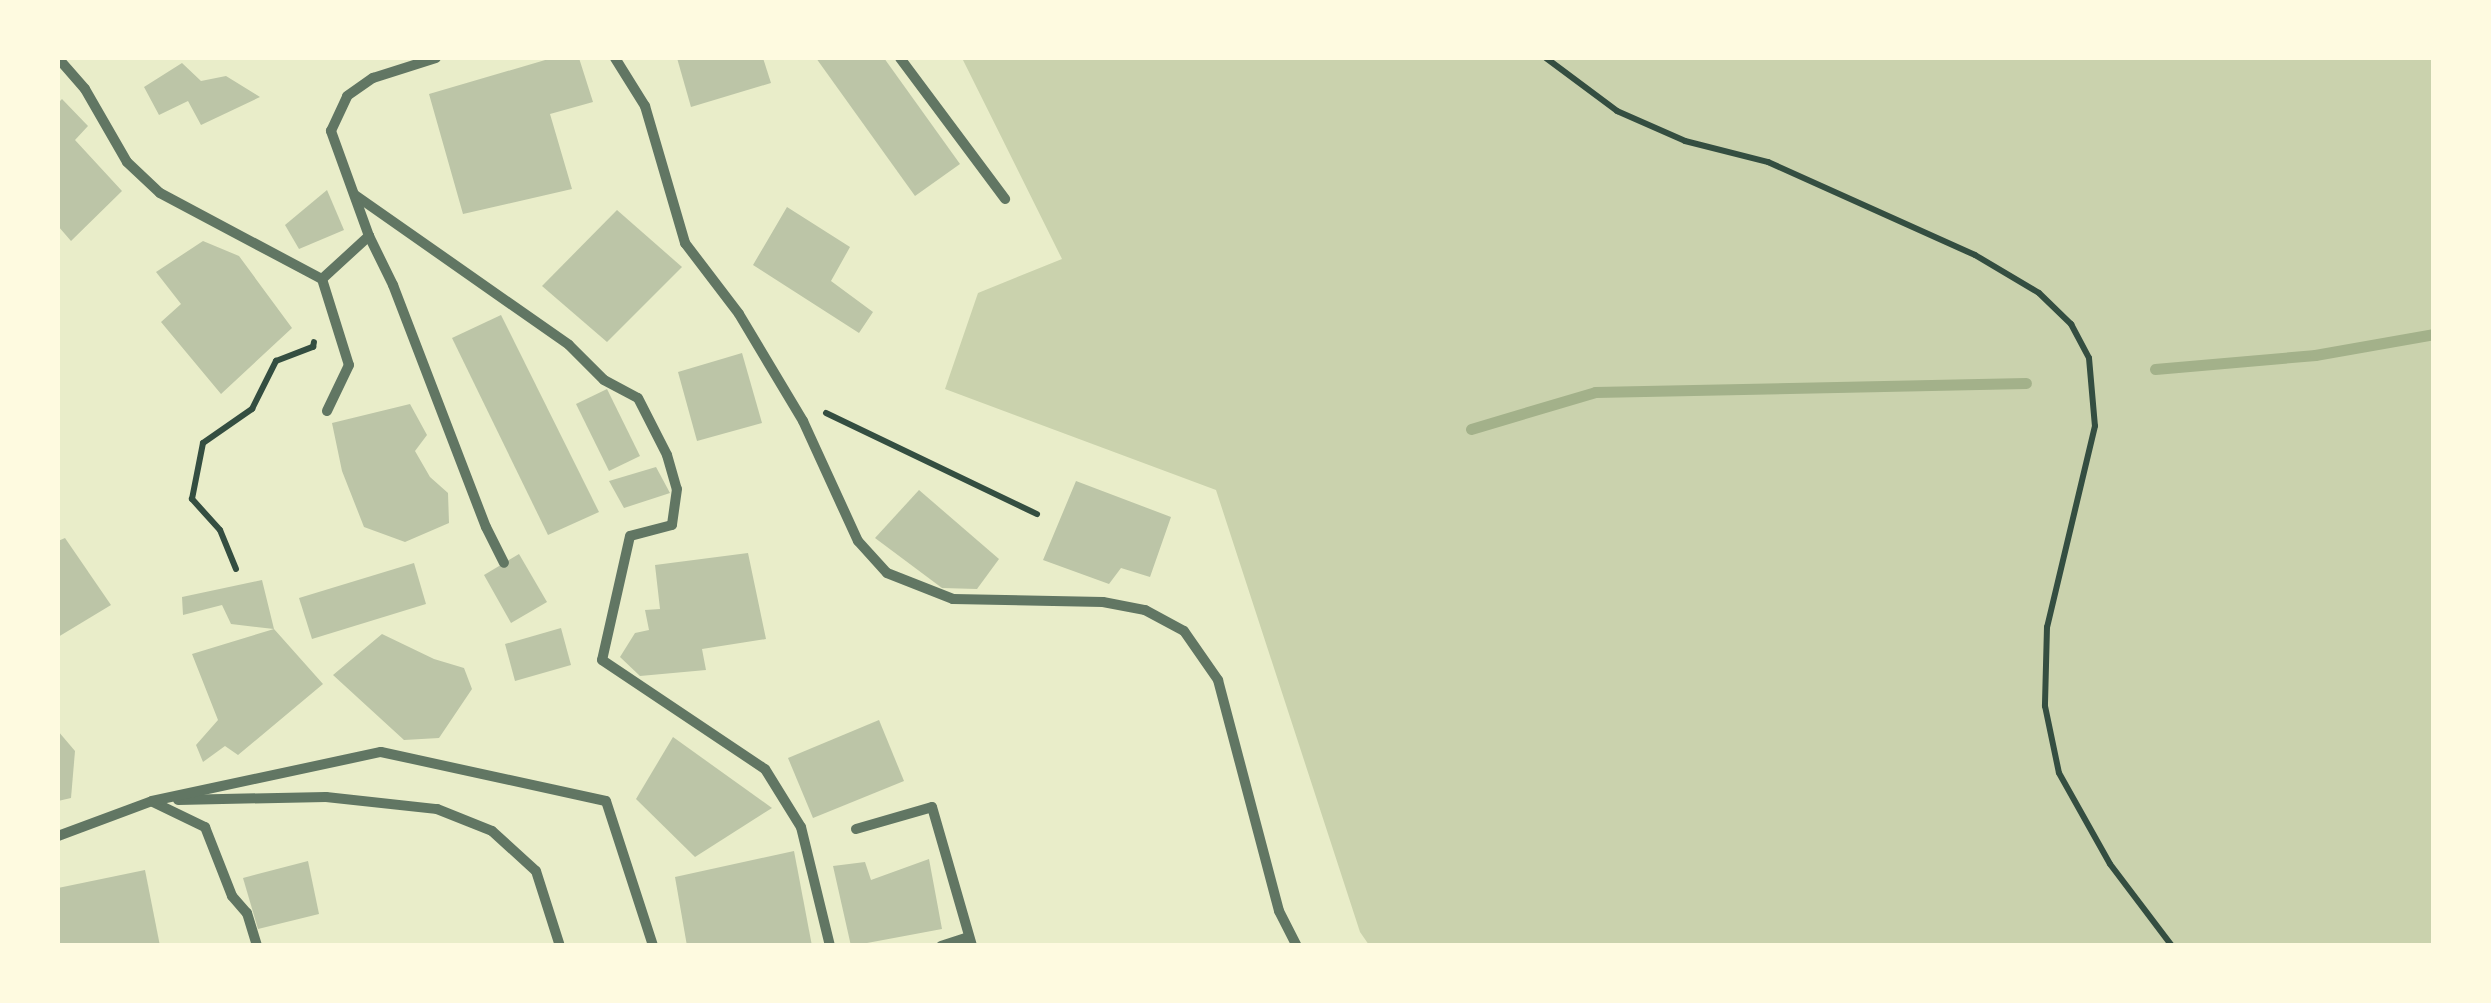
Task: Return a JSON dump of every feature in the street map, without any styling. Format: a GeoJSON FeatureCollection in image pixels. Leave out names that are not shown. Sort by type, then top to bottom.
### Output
{"type":"FeatureCollection","features":[{"type":"Feature","properties":{"kind":"street"},"geometry":{"type":"LineString","coordinates":[[58,58],[85,89],[127,162],[160,193],[322,278],[349,366],[327,412]]}},
{"type":"Feature","properties":{"kind":"street"},"geometry":{"type":"LineString","coordinates":[[436,58],[373,78],[346,96],[331,130],[368,236],[394,285],[486,527],[504,562]]}},
{"type":"Feature","properties":{"kind":"street"},"geometry":{"type":"LineString","coordinates":[[614,58],[644,106],[685,243],[739,314],[787,394],[858,540],[887,573],[952,599],[1103,602],[1145,610],[1184,631],[1218,680],[1280,912],[1296,946]]}},
{"type":"Feature","properties":{"kind":"street"},"geometry":{"type":"LineString","coordinates":[[900,58],[1005,199]]}},
{"type":"Feature","properties":{"kind":"street"},"geometry":{"type":"LineString","coordinates":[[355,196],[569,345],[604,380],[638,398],[667,455],[677,489],[675,507],[672,525],[630,536],[602,660],[765,769],[801,827],[830,946]]}},
{"type":"Feature","properties":{"kind":"street"},"geometry":{"type":"LineString","coordinates":[[322,278],[368,236]]}},
{"type":"Feature","properties":{"kind":"street"},"geometry":{"type":"LineString","coordinates":[[58,836],[152,801],[380,752],[606,801],[653,946]]}},
{"type":"Feature","properties":{"kind":"street"},"geometry":{"type":"LineString","coordinates":[[152,801],[326,796],[436,809],[492,831],[536,870],[560,946]]}},
{"type":"Feature","properties":{"kind":"street"},"geometry":{"type":"LineString","coordinates":[[152,801],[206,827],[232,896],[247,913],[257,946]]}},
{"type":"Feature","properties":{"kind":"street"},"geometry":{"type":"LineString","coordinates":[[856,829],[932,807],[970,941],[941,946]]}},
{"type":"Feature","properties":{"kind":"path"},"geometry":{"type":"LineString","coordinates":[[1546,58],[1617,111],[1685,141],[1768,162],[1976,256],[2039,293],[2071,324],[2089,358],[2095,426],[2046,627],[2045,706],[2059,773],[2110,864],[2172,946]]}},
{"type":"Feature","properties":{"kind":"path"},"geometry":{"type":"LineString","coordinates":[[236,569],[220,530],[192,499],[204,443],[252,409],[276,361],[314,347],[315,334]]}},
{"type":"Feature","properties":{"kind":"path"},"geometry":{"type":"LineString","coordinates":[[787,394],[1037,514]]}},
{"type":"Feature","properties":{"kind":"green space"},"geometry":{"type":"Polygon","coordinates":[[[962,58],[2433,58],[2433,945],[1369,945],[1360,932],[1216,490],[945,389],[978,293],[1062,259],[962,58]]]}},
{"type":"Feature","properties":{"kind":"building"},"geometry":{"type":"Polygon","coordinates":[[[552,58],[579,58],[593,102],[550,114],[572,189],[463,214],[429,94],[552,58]]]}},
{"type":"Feature","properties":{"kind":"building"},"geometry":{"type":"Polygon","coordinates":[[[677,58],[763,58],[771,83],[691,107],[677,58]]]}},
{"type":"Feature","properties":{"kind":"building"},"geometry":{"type":"Polygon","coordinates":[[[816,58],[884,58],[960,164],[915,196],[816,58]]]}},
{"type":"Feature","properties":{"kind":"building"},"geometry":{"type":"Polygon","coordinates":[[[182,63],[201,81],[226,76],[260,97],[201,125],[188,101],[159,115],[144,87],[182,63]]]}},
{"type":"Feature","properties":{"kind":"building"},"geometry":{"type":"Polygon","coordinates":[[[62,99],[88,126],[75,140],[122,191],[71,241],[58,226],[58,103],[62,99]]]}},
{"type":"Feature","properties":{"kind":"building"},"geometry":{"type":"Polygon","coordinates":[[[327,190],[344,230],[299,249],[285,225],[327,190]]]}},
{"type":"Feature","properties":{"kind":"building"},"geometry":{"type":"Polygon","coordinates":[[[787,207],[850,247],[831,281],[873,312],[859,333],[753,265],[787,207]]]}},
{"type":"Feature","properties":{"kind":"building"},"geometry":{"type":"Polygon","coordinates":[[[617,210],[682,267],[607,342],[542,286],[617,210]]]}},
{"type":"Feature","properties":{"kind":"building"},"geometry":{"type":"Polygon","coordinates":[[[203,241],[239,256],[292,328],[221,394],[161,322],[181,304],[156,272],[203,241]]]}},
{"type":"Feature","properties":{"kind":"building"},"geometry":{"type":"Polygon","coordinates":[[[501,315],[599,512],[548,535],[452,338],[501,315]]]}},
{"type":"Feature","properties":{"kind":"building"},"geometry":{"type":"Polygon","coordinates":[[[742,353],[762,423],[697,441],[678,372],[742,353]]]}},
{"type":"Feature","properties":{"kind":"building"},"geometry":{"type":"Polygon","coordinates":[[[607,389],[640,456],[609,471],[576,404],[607,389]]]}},
{"type":"Feature","properties":{"kind":"building"},"geometry":{"type":"Polygon","coordinates":[[[410,404],[427,435],[415,451],[430,477],[448,493],[449,523],[405,542],[364,527],[342,471],[332,423],[410,404]]]}},
{"type":"Feature","properties":{"kind":"building"},"geometry":{"type":"Polygon","coordinates":[[[656,467],[670,493],[624,508],[609,481],[656,467]]]}},
{"type":"Feature","properties":{"kind":"building"},"geometry":{"type":"Polygon","coordinates":[[[1076,481],[1171,517],[1150,577],[1121,568],[1109,584],[1043,560],[1076,481]]]}},
{"type":"Feature","properties":{"kind":"building"},"geometry":{"type":"Polygon","coordinates":[[[919,490],[999,559],[977,589],[942,588],[875,538],[919,490]]]}},
{"type":"Feature","properties":{"kind":"building"},"geometry":{"type":"Polygon","coordinates":[[[65,538],[111,605],[58,637],[58,541],[65,538]]]}},
{"type":"Feature","properties":{"kind":"building"},"geometry":{"type":"Polygon","coordinates":[[[748,553],[766,639],[702,649],[706,670],[640,676],[620,657],[635,633],[649,630],[645,610],[660,609],[655,565],[748,553]]]}},
{"type":"Feature","properties":{"kind":"building"},"geometry":{"type":"Polygon","coordinates":[[[519,554],[547,602],[511,623],[484,575],[519,554]]]}},
{"type":"Feature","properties":{"kind":"building"},"geometry":{"type":"Polygon","coordinates":[[[414,563],[426,604],[312,639],[299,598],[414,563]]]}},
{"type":"Feature","properties":{"kind":"building"},"geometry":{"type":"Polygon","coordinates":[[[262,580],[274,629],[231,624],[222,605],[183,615],[182,597],[262,580]]]}},
{"type":"Feature","properties":{"kind":"building"},"geometry":{"type":"Polygon","coordinates":[[[561,628],[571,665],[515,681],[505,644],[561,628]]]}},
{"type":"Feature","properties":{"kind":"building"},"geometry":{"type":"Polygon","coordinates":[[[274,629],[323,684],[238,755],[225,746],[203,762],[196,745],[218,720],[192,654],[274,629]]]}},
{"type":"Feature","properties":{"kind":"building"},"geometry":{"type":"Polygon","coordinates":[[[382,634],[434,659],[464,668],[472,689],[439,738],[404,740],[333,675],[382,634]]]}},
{"type":"Feature","properties":{"kind":"building"},"geometry":{"type":"Polygon","coordinates":[[[879,720],[904,781],[813,818],[788,758],[879,720]]]}},
{"type":"Feature","properties":{"kind":"building"},"geometry":{"type":"Polygon","coordinates":[[[58,731],[75,751],[71,798],[58,801],[58,731]]]}},
{"type":"Feature","properties":{"kind":"building"},"geometry":{"type":"Polygon","coordinates":[[[673,737],[772,808],[695,857],[636,799],[673,737]]]}},
{"type":"Feature","properties":{"kind":"building"},"geometry":{"type":"Polygon","coordinates":[[[794,851],[812,946],[687,946],[675,877],[794,851]]]}},
{"type":"Feature","properties":{"kind":"building"},"geometry":{"type":"Polygon","coordinates":[[[929,859],[942,929],[851,946],[833,866],[865,862],[871,880],[929,859]]]}},
{"type":"Feature","properties":{"kind":"building"},"geometry":{"type":"Polygon","coordinates":[[[308,861],[319,914],[258,929],[243,878],[308,861]]]}},
{"type":"Feature","properties":{"kind":"building"},"geometry":{"type":"Polygon","coordinates":[[[145,870],[160,946],[58,946],[58,888],[145,870]]]}},
{"type":"Feature","properties":{"kind":"waterway"},"geometry":{"type":"LineString","coordinates":[[2155,369],[2315,355],[2434,334]]}},
{"type":"Feature","properties":{"kind":"waterway"},"geometry":{"type":"LineString","coordinates":[[1471,429],[1595,392],[2026,383]]}}]}
